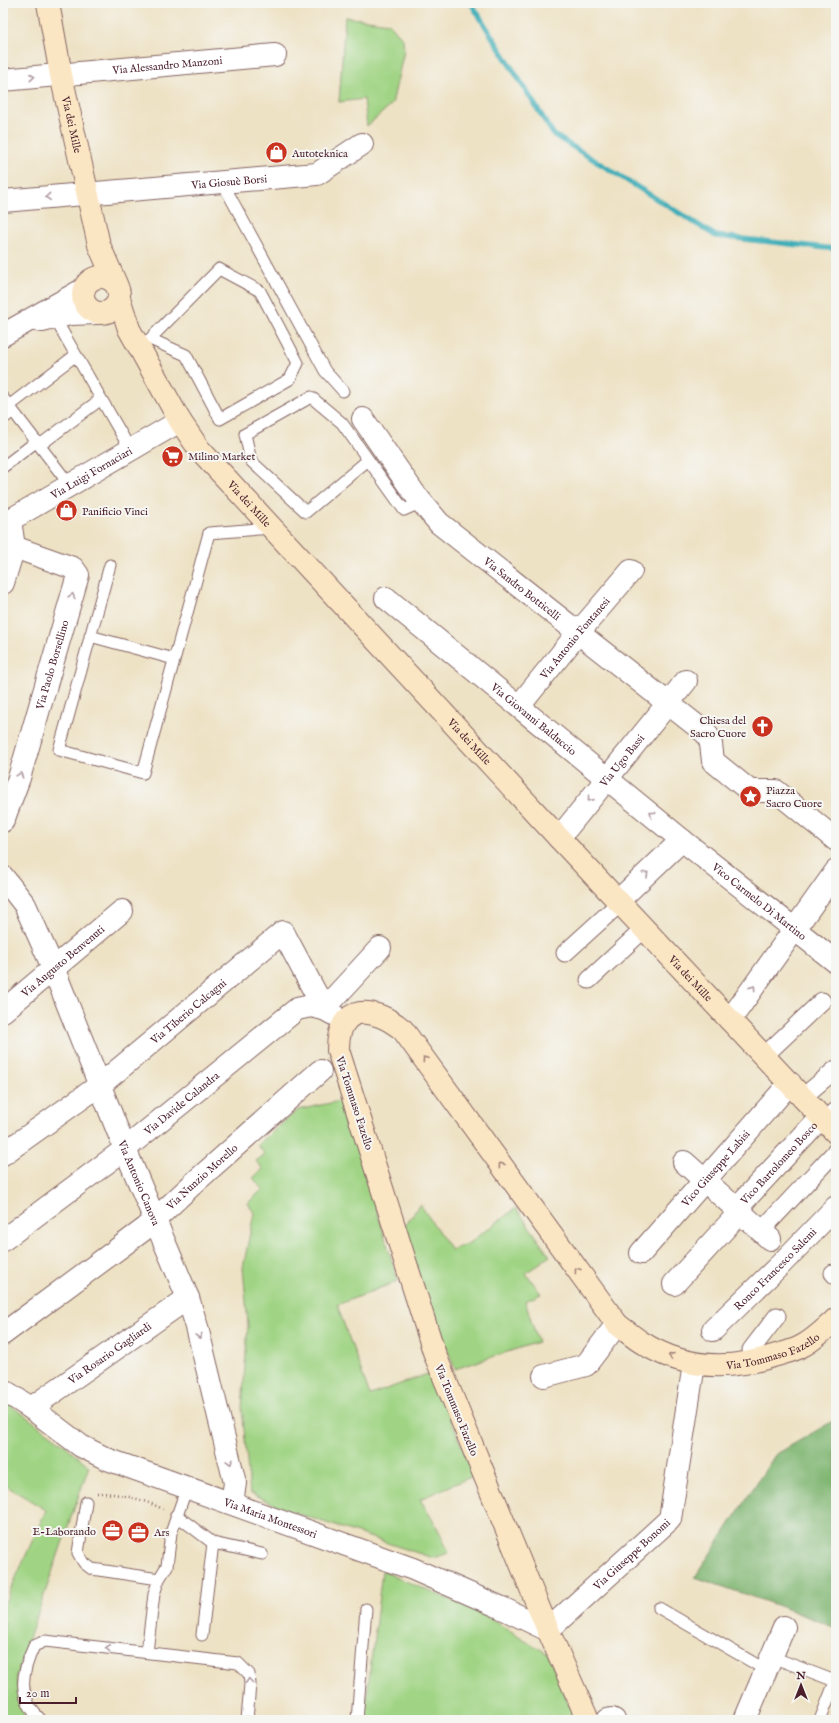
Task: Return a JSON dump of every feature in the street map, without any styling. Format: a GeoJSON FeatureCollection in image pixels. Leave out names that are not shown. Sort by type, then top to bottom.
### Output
{"type":"FeatureCollection","features":[{"type":"Feature","properties":{"kind":"main road","name":"Via dei Mille"},"geometry":{"type":"LineString","coordinates":[[48,3],[61,75],[99,245],[103,296]]}},
{"type":"Feature","properties":{"kind":"main road"},"geometry":{"type":"LineString","coordinates":[[103,296],[115,317],[139,338]]}},
{"type":"Feature","properties":{"kind":"main road","name":"Via dei Mille"},"geometry":{"type":"LineString","coordinates":[[139,338],[180,421],[199,449],[618,902],[796,1090],[829,1120]]}},
{"type":"Feature","properties":{"kind":"main road","name":"Via Tommaso Fazello"},"geometry":{"type":"LineString","coordinates":[[588,1720],[548,1630],[435,1355],[338,1050],[338,1036],[344,1022],[352,1015],[362,1013],[376,1014],[390,1019],[403,1030],[616,1324],[642,1342],[668,1355],[694,1364],[718,1366],[753,1362],[803,1346],[836,1319]]}},
{"type":"Feature","properties":{"kind":"street","name":"Via Alessandro Manzoni"},"geometry":{"type":"LineString","coordinates":[[3,80],[274,55]]}},
{"type":"Feature","properties":{"kind":"street","name":"Via Giosuè Borsi"},"geometry":{"type":"LineString","coordinates":[[3,201],[317,174],[362,144]]}},
{"type":"Feature","properties":{"kind":"street"},"geometry":{"type":"LineString","coordinates":[[10,332],[54,317],[70,314],[103,296]]}},
{"type":"Feature","properties":{"kind":"street"},"geometry":{"type":"LineString","coordinates":[[10,332],[103,296]]}},
{"type":"Feature","properties":{"kind":"street","name":"Via Sandro Botticelli"},"geometry":{"type":"LineString","coordinates":[[363,419],[422,502],[439,523],[706,734],[712,744],[713,761],[750,791],[776,791],[836,840]]}},
{"type":"Feature","properties":{"kind":"street","name":"Via Luigi Fornaciari"},"geometry":{"type":"LineString","coordinates":[[6,522],[180,421]]}},
{"type":"Feature","properties":{"kind":"street"},"geometry":{"type":"LineString","coordinates":[[3,583],[8,548],[6,522]]}},
{"type":"Feature","properties":{"kind":"street","name":"Via Paolo Borsellino"},"geometry":{"type":"LineString","coordinates":[[4,814],[19,778],[78,575],[74,568],[8,548]]}},
{"type":"Feature","properties":{"kind":"street","name":"Via Antonio Fontanesi"},"geometry":{"type":"LineString","coordinates":[[519,706],[578,632],[631,571]]}},
{"type":"Feature","properties":{"kind":"street","name":"Via Giovanni Balduccio"},"geometry":{"type":"LineString","coordinates":[[386,598],[607,777],[682,840]]}},
{"type":"Feature","properties":{"kind":"street","name":"Via Ugo Bassi"},"geometry":{"type":"LineString","coordinates":[[559,838],[686,681]]}},
{"type":"Feature","properties":{"kind":"street"},"geometry":{"type":"LineString","coordinates":[[565,953],[682,840]]}},
{"type":"Feature","properties":{"kind":"street","name":"Vico Carmelo Di Martino"},"geometry":{"type":"LineString","coordinates":[[682,840],[836,962]]}},
{"type":"Feature","properties":{"kind":"street"},"geometry":{"type":"LineString","coordinates":[[730,1020],[836,871]]}},
{"type":"Feature","properties":{"kind":"street","name":"Via Antonio Canova"},"geometry":{"type":"LineString","coordinates":[[3,877],[25,906],[54,970],[125,1149],[188,1298],[198,1327],[234,1483],[232,1503]]}},
{"type":"Feature","properties":{"kind":"street","name":"Via Augusto Benvenuti"},"geometry":{"type":"LineString","coordinates":[[3,1011],[54,970],[122,911]]}},
{"type":"Feature","properties":{"kind":"street"},"geometry":{"type":"LineString","coordinates":[[589,980],[644,929]]}},
{"type":"Feature","properties":{"kind":"street","name":"Via Tiberio Calcagni"},"geometry":{"type":"LineString","coordinates":[[3,1154],[100,1085],[284,932],[324,1009],[344,1022]]}},
{"type":"Feature","properties":{"kind":"street"},"geometry":{"type":"LineString","coordinates":[[324,1009],[380,948]]}},
{"type":"Feature","properties":{"kind":"street"},"geometry":{"type":"LineString","coordinates":[[764,1056],[822,1001]]}},
{"type":"Feature","properties":{"kind":"street","name":"Via Davide Calandra"},"geometry":{"type":"LineString","coordinates":[[3,1240],[125,1149],[297,1009],[311,1006],[324,1009]]}},
{"type":"Feature","properties":{"kind":"street"},"geometry":{"type":"LineString","coordinates":[[796,1090],[836,1069]]}},
{"type":"Feature","properties":{"kind":"street","name":"Via Nunzio Morello"},"geometry":{"type":"LineString","coordinates":[[3,1334],[155,1220],[195,1182],[320,1071]]}},
{"type":"Feature","properties":{"kind":"street","name":"Vico Giuseppe Labisi"},"geometry":{"type":"LineString","coordinates":[[641,1253],[705,1181],[796,1090]]}},
{"type":"Feature","properties":{"kind":"street","name":"Vico Bartolomeo Bosco"},"geometry":{"type":"LineString","coordinates":[[674,1284],[738,1211],[829,1120]]}},
{"type":"Feature","properties":{"kind":"street"},"geometry":{"type":"LineString","coordinates":[[684,1162],[765,1235],[836,1151]]}},
{"type":"Feature","properties":{"kind":"street","name":"Ronco Francesco Salemi"},"geometry":{"type":"LineString","coordinates":[[713,1330],[836,1207]]}},
{"type":"Feature","properties":{"kind":"street","name":"Via Rosario Gagliardi"},"geometry":{"type":"LineString","coordinates":[[31,1408],[188,1298]]}},
{"type":"Feature","properties":{"kind":"street"},"geometry":{"type":"LineString","coordinates":[[751,1350],[777,1316]]}},
{"type":"Feature","properties":{"kind":"street"},"geometry":{"type":"LineString","coordinates":[[544,1376],[586,1365],[616,1324]]}},
{"type":"Feature","properties":{"kind":"street","name":"Via Giuseppe Bonomi"},"geometry":{"type":"LineString","coordinates":[[548,1630],[670,1519],[694,1364]]}},
{"type":"Feature","properties":{"kind":"street","name":"Via Maria Montessori"},"geometry":{"type":"LineString","coordinates":[[3,1390],[31,1408],[81,1446],[107,1459],[413,1569],[548,1630]]}},
{"type":"Feature","properties":{"kind":"street"},"geometry":{"type":"LineString","coordinates":[[745,1720],[784,1627]]}},
{"type":"Feature","properties":{"kind":"street"},"geometry":{"type":"LineString","coordinates":[[608,1720],[614,1720]]}},
{"type":"Feature","properties":{"kind":"lane"},"geometry":{"type":"LineString","coordinates":[[222,182],[324,371],[343,392]]}},
{"type":"Feature","properties":{"kind":"lane"},"geometry":{"type":"LineString","coordinates":[[219,269],[260,291],[298,363],[290,379],[220,419],[186,355],[139,338],[219,269]]}},
{"type":"Feature","properties":{"kind":"lane"},"geometry":{"type":"LineString","coordinates":[[54,317],[130,449]]}},
{"type":"Feature","properties":{"kind":"lane"},"geometry":{"type":"LineString","coordinates":[[3,419],[9,405],[76,355]]}},
{"type":"Feature","properties":{"kind":"lane"},"geometry":{"type":"LineString","coordinates":[[368,460],[306,512],[251,461],[246,434],[311,397],[342,423],[404,510],[422,502]]}},
{"type":"Feature","properties":{"kind":"lane"},"geometry":{"type":"LineString","coordinates":[[3,467],[101,399]]}},
{"type":"Feature","properties":{"kind":"lane"},"geometry":{"type":"LineString","coordinates":[[9,405],[70,484]]}},
{"type":"Feature","properties":{"kind":"lane"},"geometry":{"type":"LineString","coordinates":[[110,565],[59,750],[143,773],[209,534],[272,528]]}},
{"type":"Feature","properties":{"kind":"lane"},"geometry":{"type":"LineString","coordinates":[[90,636],[174,658]]}},
{"type":"Feature","properties":{"kind":"lane"},"geometry":{"type":"LineString","coordinates":[[147,1652],[154,1594],[160,1578],[167,1566],[171,1533],[187,1487]]}},
{"type":"Feature","properties":{"kind":"lane"},"geometry":{"type":"LineString","coordinates":[[86,1502],[78,1553],[84,1563],[92,1569],[160,1578]]}},
{"type":"Feature","properties":{"kind":"lane"},"geometry":{"type":"LineString","coordinates":[[176,1515],[213,1543],[262,1554]]}},
{"type":"Feature","properties":{"kind":"lane"},"geometry":{"type":"LineString","coordinates":[[202,1635],[213,1543]]}},
{"type":"Feature","properties":{"kind":"lane"},"geometry":{"type":"LineString","coordinates":[[658,1608],[769,1664],[836,1680],[820,1720]]}},
{"type":"Feature","properties":{"kind":"lane"},"geometry":{"type":"LineString","coordinates":[[357,1720],[366,1609]]}},
{"type":"Feature","properties":{"kind":"lane"},"geometry":{"type":"LineString","coordinates":[[41,1720],[32,1711],[23,1686],[26,1663],[34,1646],[45,1641],[238,1663],[249,1674],[250,1679],[247,1720]]}},
{"type":"Feature","properties":{"kind":"path"},"geometry":{"type":"LineString","coordinates":[[86,1502],[96,1492],[114,1492],[152,1504],[176,1515]]}},
{"type":"Feature","properties":{"kind":"green space"},"geometry":{"type":"Polygon","coordinates":[[[345,17],[389,23],[403,39],[404,51],[392,104],[367,126],[364,99],[339,102],[345,17]]]}},
{"type":"Feature","properties":{"kind":"green space"},"geometry":{"type":"Polygon","coordinates":[[[344,1100],[398,1281],[337,1305],[370,1395],[433,1372],[473,1476],[420,1499],[438,1529],[449,1553],[433,1558],[287,1510],[250,1493],[242,1408],[248,1325],[243,1268],[254,1213],[248,1203],[263,1189],[253,1178],[263,1169],[256,1161],[265,1154],[257,1145],[298,1110],[344,1100]]]}},
{"type":"Feature","properties":{"kind":"green space"},"geometry":{"type":"Polygon","coordinates":[[[420,1204],[451,1250],[469,1243],[516,1208],[550,1256],[526,1273],[541,1294],[525,1301],[538,1342],[455,1369],[418,1277],[403,1229],[420,1204]]]}},
{"type":"Feature","properties":{"kind":"green space"},"geometry":{"type":"Polygon","coordinates":[[[3,1400],[60,1441],[89,1466],[16,1676],[25,1720],[3,1720],[3,1607],[46,1510],[3,1484],[3,1400]]]}},
{"type":"Feature","properties":{"kind":"green space"},"geometry":{"type":"Polygon","coordinates":[[[836,1419],[836,1628],[779,1606],[695,1577],[775,1455],[836,1419]]]}},
{"type":"Feature","properties":{"kind":"green space"},"geometry":{"type":"Polygon","coordinates":[[[382,1571],[481,1613],[548,1654],[575,1720],[364,1720],[382,1571]]]}},
{"type":"Feature","properties":{"kind":"waterway"},"geometry":{"type":"LineString","coordinates":[[471,3],[554,135],[716,236],[836,249]]}},
{"type":"Feature","properties":{"kind":"place","name":"Autoteknica"},"geometry":{"type":"Point","coordinates":[277,153]}},
{"type":"Feature","properties":{"kind":"place","name":"Milino Market"},"geometry":{"type":"Point","coordinates":[172,456]}},
{"type":"Feature","properties":{"kind":"place","name":"Panificio Vinci"},"geometry":{"type":"Point","coordinates":[66,511]}},
{"type":"Feature","properties":{"kind":"place","name":"Chiesa del Sacro Cuore"},"geometry":{"type":"Point","coordinates":[762,726]}},
{"type":"Feature","properties":{"kind":"place","name":"Piazza Sacro Cuore"},"geometry":{"type":"Point","coordinates":[750,796]}},
{"type":"Feature","properties":{"kind":"place","name":"E-Laborando"},"geometry":{"type":"Point","coordinates":[112,1531]}},
{"type":"Feature","properties":{"kind":"place","name":"Ars"},"geometry":{"type":"Point","coordinates":[139,1532]}}]}
